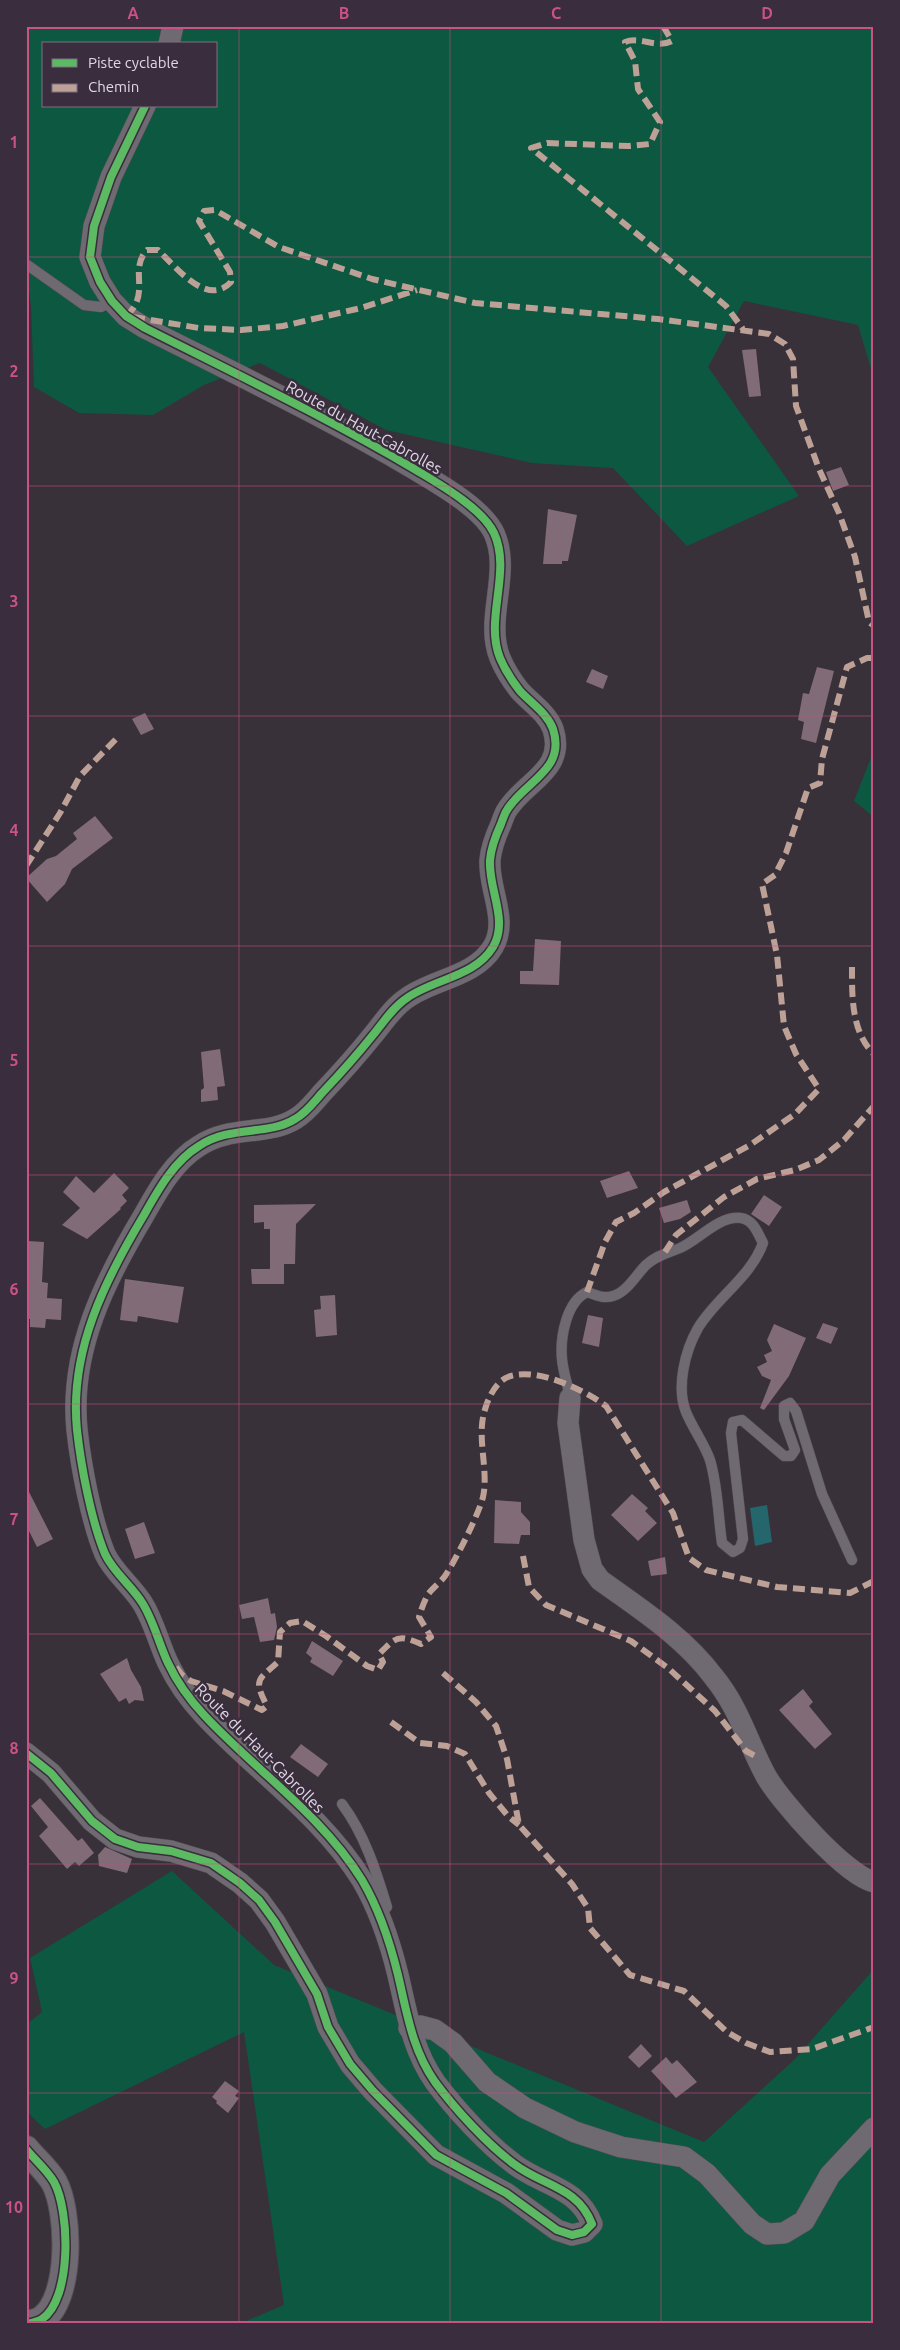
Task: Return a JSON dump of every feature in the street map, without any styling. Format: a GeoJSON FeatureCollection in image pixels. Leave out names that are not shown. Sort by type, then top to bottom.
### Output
{"type":"FeatureCollection","features":[{"type":"Feature","properties":{"kind":"street"},"geometry":{"type":"LineString","coordinates":[[169,42],[173,26]]}},
{"type":"Feature","properties":{"kind":"street","name":"Route du Haut-Cabrolles"},"geometry":{"type":"LineString","coordinates":[[26,1754],[51,1773],[92,1822],[116,1839],[138,1848],[171,1851],[210,1863],[240,1883],[259,1900],[275,1922],[316,1994],[328,2027],[350,2064],[373,2092],[436,2155],[506,2194],[557,2230],[572,2234],[584,2232],[592,2224],[590,2217],[582,2206],[568,2193],[514,2164],[488,2141],[435,2082],[416,2050],[409,2028],[397,1971],[371,1895],[348,1857],[203,1714],[186,1694],[166,1658],[142,1602],[106,1557],[82,1466],[76,1422],[79,1366],[102,1291],[156,1193],[186,1155],[206,1141],[237,1131],[274,1128],[292,1122],[308,1109],[358,1054],[396,1007],[410,995],[480,962],[492,949],[499,934],[498,912],[491,879],[490,859],[497,832],[508,806],[544,773],[554,755],[554,731],[545,715],[518,688],[505,670],[496,647],[495,623],[499,573],[498,542],[490,525],[436,483],[359,436],[145,328],[126,316],[112,301],[100,282],[90,257],[94,226],[111,177],[144,108]]}},
{"type":"Feature","properties":{"kind":"street"},"geometry":{"type":"LineString","coordinates":[[570,1398],[570,1432],[584,1540],[592,1569],[600,1580],[686,1644],[713,1675],[733,1703],[767,1778],[790,1808],[849,1869],[874,1882]]}},
{"type":"Feature","properties":{"kind":"street"},"geometry":{"type":"LineString","coordinates":[[409,2028],[420,2026],[435,2030],[453,2043],[487,2082],[524,2108],[575,2132],[621,2147],[684,2157],[707,2174],[752,2224],[767,2234],[784,2233],[804,2221],[830,2175],[874,2128]]}},
{"type":"Feature","properties":{"kind":"street"},"geometry":{"type":"LineString","coordinates":[[26,2150],[54,2182],[66,2221],[65,2266],[54,2304],[42,2320],[27,2324]]}},
{"type":"Feature","properties":{"kind":"lane"},"geometry":{"type":"LineString","coordinates":[[26,264],[84,305],[101,307],[112,301]]}},
{"type":"Feature","properties":{"kind":"lane"},"geometry":{"type":"LineString","coordinates":[[570,1398],[562,1359],[563,1337],[571,1306],[580,1295],[587,1292],[601,1298],[614,1296],[632,1282],[647,1264],[665,1252],[681,1248],[726,1220],[741,1218],[750,1221],[763,1244],[760,1252],[737,1282],[710,1309],[698,1329],[689,1347],[681,1385],[686,1411],[710,1461],[717,1496],[722,1543],[733,1552],[740,1548],[743,1539],[731,1433],[733,1422],[742,1420],[784,1456],[790,1456],[795,1450],[784,1419],[784,1406],[790,1403],[796,1411],[822,1494],[852,1560]]}},
{"type":"Feature","properties":{"kind":"lane"},"geometry":{"type":"LineString","coordinates":[[342,1804],[354,1819],[373,1863],[387,1908],[379,1916]]}},
{"type":"Feature","properties":{"kind":"green space"},"geometry":{"type":"Polygon","coordinates":[[[26,26],[874,26],[874,379],[858,325],[744,301],[708,367],[799,496],[687,546],[613,468],[532,463],[386,430],[260,363],[204,385],[153,415],[79,413],[34,387],[31,307],[26,266],[26,26]]]}},
{"type":"Feature","properties":{"kind":"green space"},"geometry":{"type":"Polygon","coordinates":[[[874,750],[874,817],[854,801],[874,750]]]}},
{"type":"Feature","properties":{"kind":"green space"},"geometry":{"type":"Polygon","coordinates":[[[172,1871],[274,1965],[704,2142],[794,2060],[874,1969],[874,2324],[239,2324],[284,2305],[244,2032],[45,2129],[26,2111],[26,2025],[42,2012],[30,1958],[172,1871]]]}},
{"type":"Feature","properties":{"kind":"water"},"geometry":{"type":"Polygon","coordinates":[[[767,1505],[772,1542],[755,1546],[750,1508],[767,1505]]]}},
{"type":"Feature","properties":{"kind":"building"},"geometry":{"type":"Polygon","coordinates":[[[756,349],[761,396],[749,397],[742,350],[756,349]]]}},
{"type":"Feature","properties":{"kind":"building"},"geometry":{"type":"Polygon","coordinates":[[[841,467],[849,485],[833,491],[826,472],[841,467]]]}},
{"type":"Feature","properties":{"kind":"building"},"geometry":{"type":"Polygon","coordinates":[[[548,509],[577,515],[568,561],[562,561],[562,564],[543,564],[548,509]]]}},
{"type":"Feature","properties":{"kind":"building"},"geometry":{"type":"Polygon","coordinates":[[[817,667],[834,671],[816,743],[801,739],[804,722],[798,720],[803,693],[809,694],[817,667]]]}},
{"type":"Feature","properties":{"kind":"building"},"geometry":{"type":"Polygon","coordinates":[[[592,669],[608,676],[603,689],[586,682],[592,669]]]}},
{"type":"Feature","properties":{"kind":"building"},"geometry":{"type":"Polygon","coordinates":[[[145,713],[154,729],[141,735],[132,719],[145,713]]]}},
{"type":"Feature","properties":{"kind":"building"},"geometry":{"type":"Polygon","coordinates":[[[95,816],[113,838],[72,869],[65,884],[47,902],[26,878],[47,859],[56,856],[77,839],[73,833],[95,816]]]}},
{"type":"Feature","properties":{"kind":"building"},"geometry":{"type":"Polygon","coordinates":[[[535,939],[561,941],[559,985],[520,984],[520,971],[533,971],[535,939]]]}},
{"type":"Feature","properties":{"kind":"building"},"geometry":{"type":"Polygon","coordinates":[[[220,1049],[225,1086],[217,1087],[218,1100],[201,1102],[201,1090],[204,1088],[201,1052],[220,1049]]]}},
{"type":"Feature","properties":{"kind":"building"},"geometry":{"type":"Polygon","coordinates":[[[629,1171],[638,1188],[607,1198],[600,1181],[629,1171]]]}},
{"type":"Feature","properties":{"kind":"building"},"geometry":{"type":"Polygon","coordinates":[[[114,1173],[129,1188],[122,1195],[127,1201],[121,1209],[87,1239],[62,1225],[80,1208],[63,1192],[76,1176],[94,1193],[114,1173]]]}},
{"type":"Feature","properties":{"kind":"building"},"geometry":{"type":"Polygon","coordinates":[[[764,1195],[782,1207],[769,1226],[751,1214],[764,1195]]]}},
{"type":"Feature","properties":{"kind":"building"},"geometry":{"type":"Polygon","coordinates":[[[687,1200],[691,1212],[680,1219],[664,1223],[659,1208],[687,1200]]]}},
{"type":"Feature","properties":{"kind":"building"},"geometry":{"type":"Polygon","coordinates":[[[316,1204],[296,1224],[295,1264],[284,1264],[284,1284],[252,1284],[251,1269],[270,1269],[270,1229],[264,1229],[264,1222],[254,1223],[254,1205],[316,1204]]]}},
{"type":"Feature","properties":{"kind":"building"},"geometry":{"type":"Polygon","coordinates":[[[28,1241],[44,1242],[42,1282],[48,1283],[47,1298],[62,1299],[61,1320],[46,1319],[45,1328],[30,1327],[30,1319],[26,1319],[26,1249],[28,1249],[28,1241]]]}},
{"type":"Feature","properties":{"kind":"building"},"geometry":{"type":"Polygon","coordinates":[[[125,1279],[184,1287],[178,1323],[138,1316],[137,1322],[120,1320],[125,1279]]]}},
{"type":"Feature","properties":{"kind":"building"},"geometry":{"type":"Polygon","coordinates":[[[335,1295],[337,1335],[316,1337],[314,1310],[321,1309],[320,1296],[335,1295]]]}},
{"type":"Feature","properties":{"kind":"building"},"geometry":{"type":"Polygon","coordinates":[[[588,1315],[603,1318],[599,1347],[582,1343],[588,1315]]]}},
{"type":"Feature","properties":{"kind":"building"},"geometry":{"type":"Polygon","coordinates":[[[823,1323],[838,1328],[831,1344],[816,1338],[823,1323]]]}},
{"type":"Feature","properties":{"kind":"building"},"geometry":{"type":"Polygon","coordinates":[[[774,1324],[806,1338],[789,1376],[764,1410],[760,1408],[771,1380],[762,1376],[757,1367],[767,1362],[764,1355],[772,1351],[767,1340],[774,1324]]]}},
{"type":"Feature","properties":{"kind":"building"},"geometry":{"type":"Polygon","coordinates":[[[26,1486],[53,1539],[37,1547],[26,1525],[26,1486]]]}},
{"type":"Feature","properties":{"kind":"building"},"geometry":{"type":"Polygon","coordinates":[[[632,1494],[648,1508],[645,1511],[657,1523],[638,1541],[611,1515],[632,1494]]]}},
{"type":"Feature","properties":{"kind":"building"},"geometry":{"type":"Polygon","coordinates":[[[495,1500],[521,1502],[521,1512],[530,1522],[530,1535],[521,1535],[519,1544],[494,1543],[495,1500]]]}},
{"type":"Feature","properties":{"kind":"building"},"geometry":{"type":"Polygon","coordinates":[[[144,1522],[155,1553],[135,1559],[125,1529],[144,1522]]]}},
{"type":"Feature","properties":{"kind":"building"},"geometry":{"type":"Polygon","coordinates":[[[665,1557],[667,1574],[651,1576],[648,1561],[665,1557]]]}},
{"type":"Feature","properties":{"kind":"building"},"geometry":{"type":"Polygon","coordinates":[[[268,1598],[271,1614],[275,1613],[277,1627],[274,1640],[260,1642],[254,1617],[242,1619],[239,1605],[268,1598]]]}},
{"type":"Feature","properties":{"kind":"building"},"geometry":{"type":"Polygon","coordinates":[[[312,1641],[343,1661],[333,1676],[310,1662],[312,1658],[306,1653],[312,1641]]]}},
{"type":"Feature","properties":{"kind":"building"},"geometry":{"type":"Polygon","coordinates":[[[127,1658],[131,1670],[141,1687],[144,1701],[135,1700],[129,1704],[126,1698],[119,1702],[100,1674],[127,1658]]]}},
{"type":"Feature","properties":{"kind":"building"},"geometry":{"type":"Polygon","coordinates":[[[803,1689],[813,1702],[809,1706],[832,1734],[815,1749],[779,1710],[803,1689]]]}},
{"type":"Feature","properties":{"kind":"building"},"geometry":{"type":"Polygon","coordinates":[[[301,1744],[328,1764],[318,1777],[290,1757],[301,1744]]]}},
{"type":"Feature","properties":{"kind":"building"},"geometry":{"type":"Polygon","coordinates":[[[40,1798],[78,1841],[82,1838],[94,1853],[79,1866],[75,1862],[67,1869],[39,1836],[48,1827],[31,1806],[40,1798]]]}},
{"type":"Feature","properties":{"kind":"building"},"geometry":{"type":"Polygon","coordinates":[[[105,1847],[132,1859],[127,1873],[99,1866],[98,1855],[105,1847]]]}},
{"type":"Feature","properties":{"kind":"building"},"geometry":{"type":"Polygon","coordinates":[[[641,2044],[652,2056],[639,2068],[628,2057],[641,2044]]]}},
{"type":"Feature","properties":{"kind":"building"},"geometry":{"type":"Polygon","coordinates":[[[666,2057],[672,2064],[677,2060],[697,2082],[676,2098],[651,2071],[666,2057]]]}},
{"type":"Feature","properties":{"kind":"building"},"geometry":{"type":"Polygon","coordinates":[[[225,2081],[239,2091],[235,2096],[239,2098],[228,2113],[212,2097],[225,2081]]]}},
{"type":"Feature","properties":{"kind":"marked path"},"geometry":{"type":"LineString","coordinates":[[663,26],[672,41],[660,44],[637,40],[625,42],[635,61],[638,89],[660,122],[650,144],[629,146],[547,143],[531,148],[726,306],[743,329]]}},
{"type":"Feature","properties":{"kind":"marked path"},"geometry":{"type":"LineString","coordinates":[[126,316],[134,308],[138,299],[139,266],[147,250],[158,250],[182,274],[202,288],[222,289],[231,282],[230,272],[199,221],[204,211],[215,210],[279,247],[372,279],[475,303],[658,319],[769,334],[785,344],[793,359],[796,406],[819,469],[839,513],[855,557],[869,622],[874,626]]}},
{"type":"Feature","properties":{"kind":"marked path"},"geometry":{"type":"LineString","coordinates":[[133,317],[199,328],[241,330],[283,326],[361,308],[417,290]]}},
{"type":"Feature","properties":{"kind":"marked path"},"geometry":{"type":"LineString","coordinates":[[587,1292],[605,1242],[616,1222],[634,1213],[664,1192],[750,1145],[795,1114],[819,1089],[796,1054],[784,1026],[777,955],[762,884],[775,875],[786,853],[808,788],[820,783],[822,759],[847,667],[867,658],[874,658]]}},
{"type":"Feature","properties":{"kind":"marked path"},"geometry":{"type":"LineString","coordinates":[[26,866],[60,813],[80,776],[118,737]]}},
{"type":"Feature","properties":{"kind":"marked path"},"geometry":{"type":"LineString","coordinates":[[852,967],[854,1013],[861,1035],[866,1045],[874,1054]]}},
{"type":"Feature","properties":{"kind":"marked path"},"geometry":{"type":"LineString","coordinates":[[665,1252],[676,1235],[724,1197],[757,1179],[795,1170],[819,1160],[844,1140],[874,1106]]}},
{"type":"Feature","properties":{"kind":"marked path"},"geometry":{"type":"LineString","coordinates":[[176,1667],[182,1675],[191,1681],[223,1691],[262,1710],[267,1706],[260,1690],[260,1681],[278,1662],[280,1632],[290,1623],[302,1621],[367,1666],[378,1670],[383,1662],[379,1654],[389,1644],[402,1638],[421,1644],[431,1637],[419,1617],[423,1606],[431,1590],[445,1576],[455,1560],[472,1526],[483,1497],[485,1480],[482,1425],[486,1405],[493,1391],[502,1380],[519,1374],[545,1377],[559,1381],[586,1393],[606,1406],[673,1513],[689,1558],[706,1570],[777,1587],[850,1593],[874,1581]]}},
{"type":"Feature","properties":{"kind":"marked path"},"geometry":{"type":"LineString","coordinates":[[523,1556],[529,1587],[546,1605],[631,1641],[668,1668],[715,1711],[746,1751],[757,1757]]}},
{"type":"Feature","properties":{"kind":"marked path"},"geometry":{"type":"LineString","coordinates":[[443,1673],[476,1702],[496,1726],[507,1759],[519,1825],[572,1884],[588,1908],[590,1928],[630,1975],[684,1991],[727,2032],[746,2043],[770,2052],[812,2049],[874,2027]]}},
{"type":"Feature","properties":{"kind":"marked path"},"geometry":{"type":"LineString","coordinates":[[391,1722],[420,1743],[447,1746],[465,1754],[489,1793],[508,1816],[519,1825]]}},
{"type":"Feature","properties":{"kind":"cycle path"},"geometry":{"type":"LineString","coordinates":[[26,1753],[51,1773],[92,1821],[115,1839],[138,1847],[171,1851],[211,1863],[240,1883],[259,1900],[275,1922],[317,1994],[328,2027],[350,2064],[373,2091],[436,2155],[506,2193],[557,2230],[572,2235],[584,2232],[592,2224],[578,2202],[559,2188],[514,2164],[493,2147],[462,2115],[435,2082],[416,2044],[388,1938],[374,1902],[362,1880],[328,1835],[224,1735],[184,1690],[168,1663],[143,1604],[105,1554],[87,1493],[77,1430],[76,1401],[84,1344],[93,1317],[116,1265],[161,1186],[174,1168],[199,1146],[223,1135],[273,1127],[299,1117],[342,1072],[397,1006],[417,992],[476,965],[485,957],[493,947],[499,926],[499,915],[490,871],[490,860],[494,842],[509,807],[551,762],[555,753],[556,742],[553,729],[547,718],[520,691],[500,658],[495,628],[500,579],[499,548],[494,533],[480,515],[448,489],[349,432],[145,328],[126,316],[112,301],[100,282],[90,257],[94,226],[111,177],[144,108]]}},
{"type":"Feature","properties":{"kind":"cycle path"},"geometry":{"type":"LineString","coordinates":[[26,2149],[54,2182],[63,2213],[65,2233],[63,2275],[59,2293],[52,2309],[42,2319],[27,2324]]}}]}
